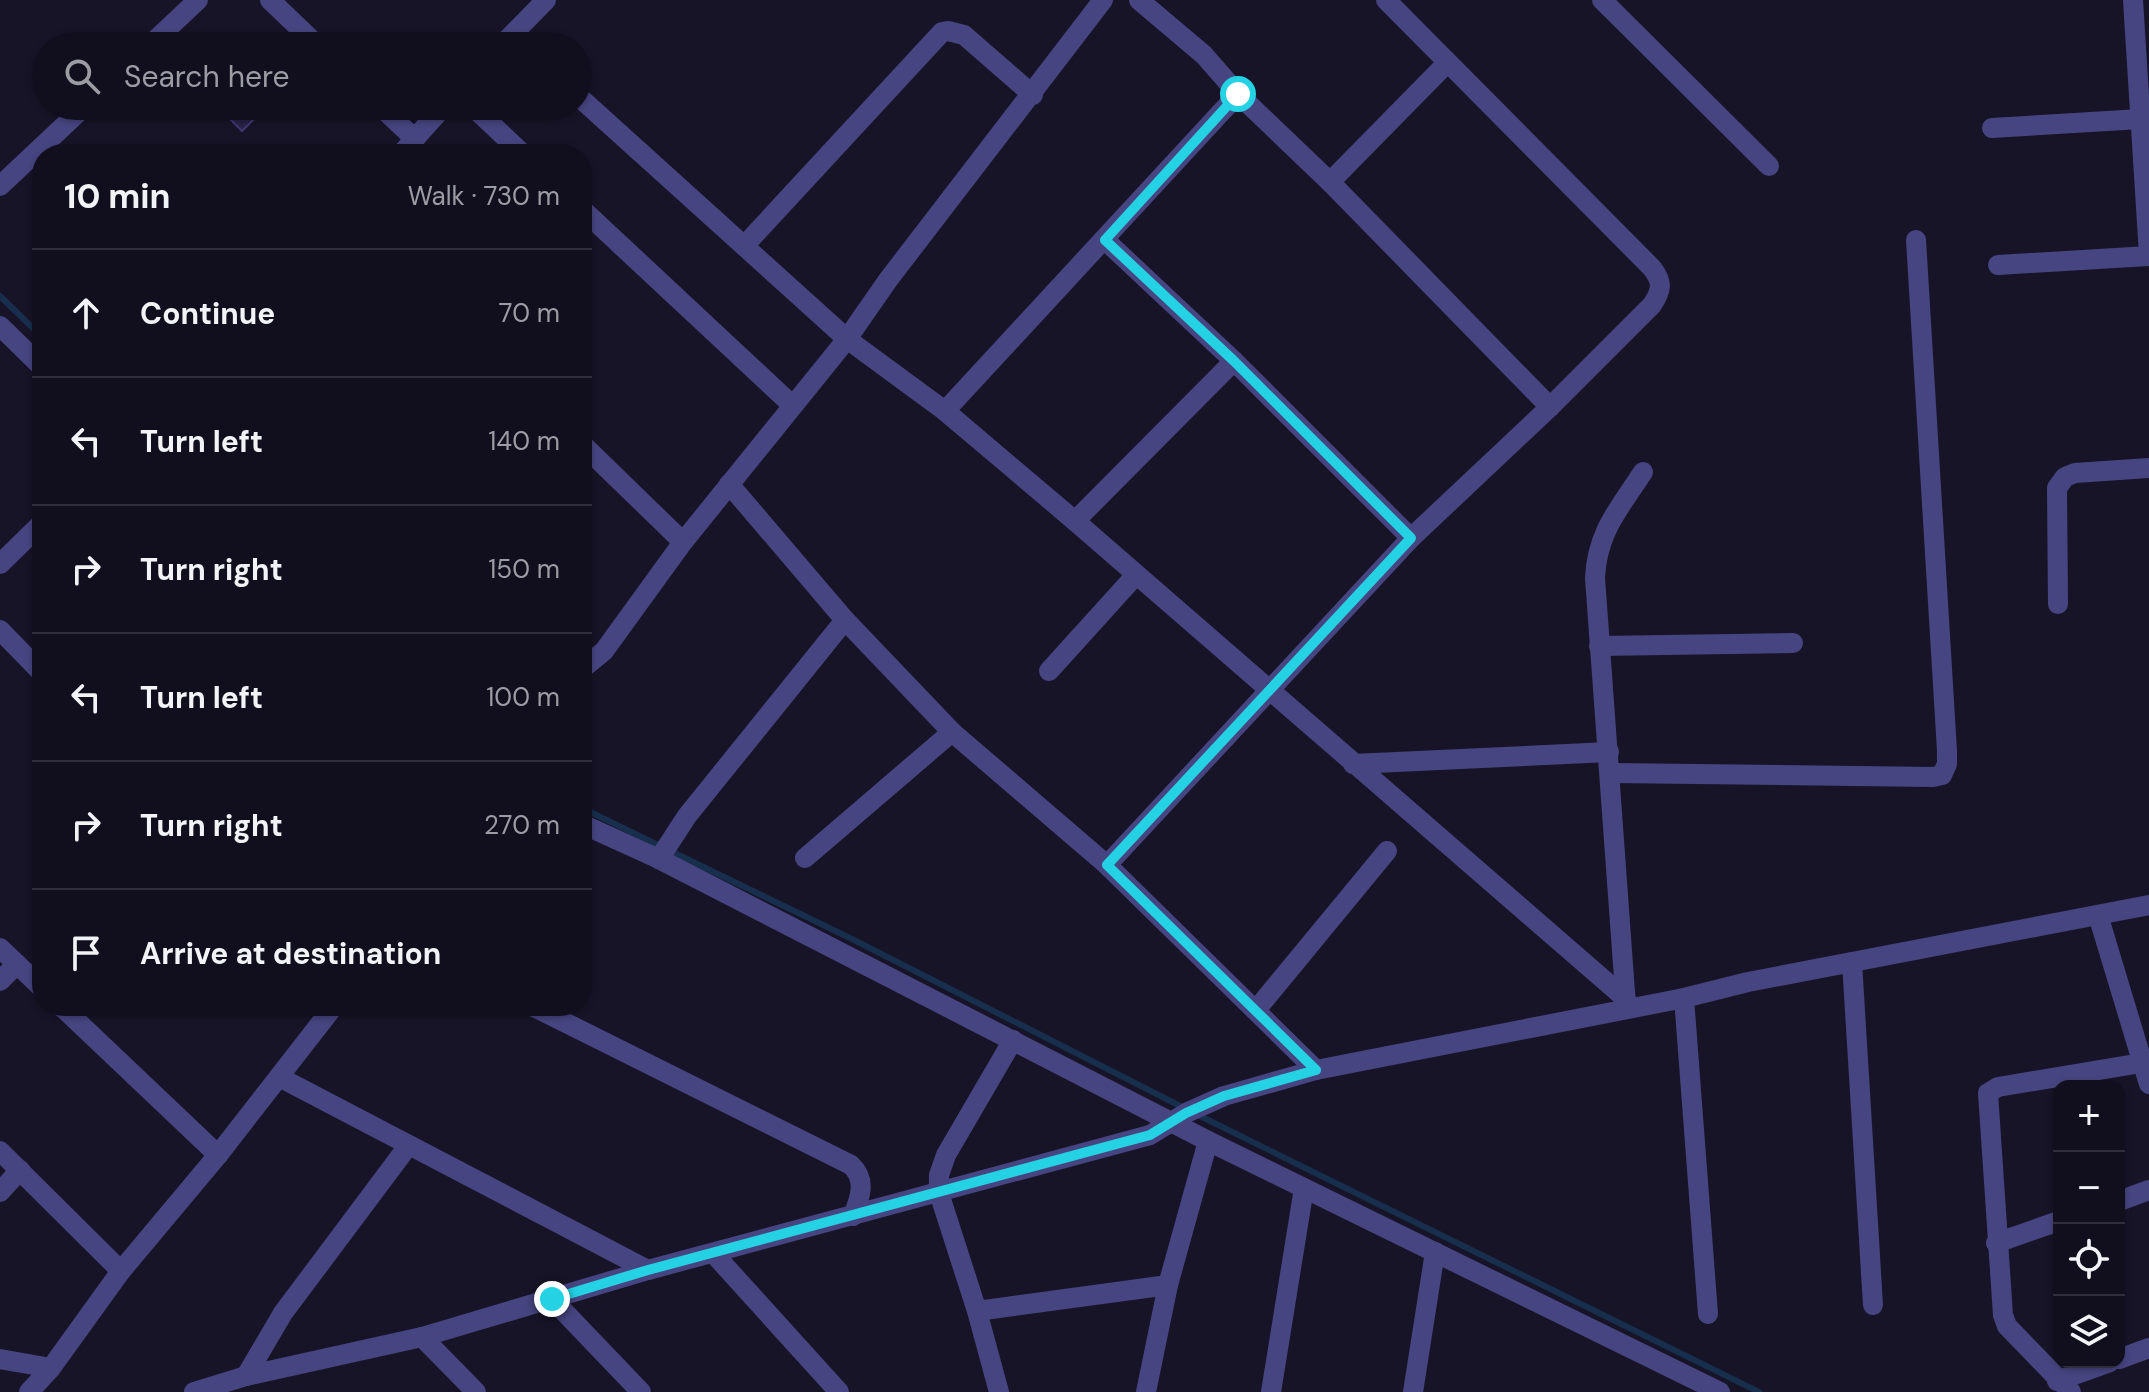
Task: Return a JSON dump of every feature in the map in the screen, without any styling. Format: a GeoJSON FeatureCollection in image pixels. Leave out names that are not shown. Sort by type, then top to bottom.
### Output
{"type":"FeatureCollection","features":[{"type":"Feature","properties":{"kind":"street"},"geometry":{"type":"LineString","coordinates":[[164,32],[198,0]]}},
{"type":"Feature","properties":{"kind":"street"},"geometry":{"type":"LineString","coordinates":[[270,0],[303,32]]}},
{"type":"Feature","properties":{"kind":"street"},"geometry":{"type":"LineString","coordinates":[[515,32],[546,0]]}},
{"type":"Feature","properties":{"kind":"street"},"geometry":{"type":"LineString","coordinates":[[592,661],[604,651],[683,542],[847,339],[888,280],[1103,0]]}},
{"type":"Feature","properties":{"kind":"street"},"geometry":{"type":"LineString","coordinates":[[1139,0],[1204,55],[1238,94],[1330,182],[1550,407]]}},
{"type":"Feature","properties":{"kind":"street"},"geometry":{"type":"LineString","coordinates":[[1107,865],[1411,538],[1550,407],[1652,305],[1661,290],[1659,277],[1386,0]]}},
{"type":"Feature","properties":{"kind":"street"},"geometry":{"type":"LineString","coordinates":[[1602,0],[1769,166]]}},
{"type":"Feature","properties":{"kind":"street"},"geometry":{"type":"LineString","coordinates":[[1998,265],[2149,256],[2133,0]]}},
{"type":"Feature","properties":{"kind":"street"},"geometry":{"type":"LineString","coordinates":[[744,246],[942,32],[964,35],[1033,95]]}},
{"type":"Feature","properties":{"kind":"street"},"geometry":{"type":"LineString","coordinates":[[1330,182],[1447,63]]}},
{"type":"Feature","properties":{"kind":"street"},"geometry":{"type":"LineString","coordinates":[[945,411],[1238,94]]}},
{"type":"Feature","properties":{"kind":"street"},"geometry":{"type":"LineString","coordinates":[[592,109],[847,339],[945,411],[1075,521],[1626,1004]]}},
{"type":"Feature","properties":{"kind":"street"},"geometry":{"type":"LineString","coordinates":[[1992,128],[2141,119]]}},
{"type":"Feature","properties":{"kind":"street"},"geometry":{"type":"LineString","coordinates":[[45,144],[70,120]]}},
{"type":"Feature","properties":{"kind":"street"},"geometry":{"type":"LineString","coordinates":[[390,120],[406,144]]}},
{"type":"Feature","properties":{"kind":"street"},"geometry":{"type":"LineString","coordinates":[[411,144],[432,120]]}},
{"type":"Feature","properties":{"kind":"street"},"geometry":{"type":"LineString","coordinates":[[487,120],[512,144]]}},
{"type":"Feature","properties":{"kind":"street"},"geometry":{"type":"LineString","coordinates":[[0,186],[32,156]]}},
{"type":"Feature","properties":{"kind":"street"},"geometry":{"type":"LineString","coordinates":[[592,218],[792,405]]}},
{"type":"Feature","properties":{"kind":"street"},"geometry":{"type":"LineString","coordinates":[[1105,240],[1234,361],[1411,538]]}},
{"type":"Feature","properties":{"kind":"street"},"geometry":{"type":"LineString","coordinates":[[1611,773],[1942,775],[1947,764],[1947,751],[1916,240]]}},
{"type":"Feature","properties":{"kind":"street"},"geometry":{"type":"LineString","coordinates":[[0,326],[32,357]]}},
{"type":"Feature","properties":{"kind":"street"},"geometry":{"type":"LineString","coordinates":[[1075,521],[1234,361]]}},
{"type":"Feature","properties":{"kind":"street"},"geometry":{"type":"LineString","coordinates":[[592,454],[683,542]]}},
{"type":"Feature","properties":{"kind":"street"},"geometry":{"type":"LineString","coordinates":[[2058,604],[2057,488],[2060,482],[2075,473],[2149,468]]}},
{"type":"Feature","properties":{"kind":"street"},"geometry":{"type":"LineString","coordinates":[[1626,1004],[1611,773],[1599,646],[1596,555],[1601,536],[1643,472]]}},
{"type":"Feature","properties":{"kind":"street"},"geometry":{"type":"LineString","coordinates":[[729,484],[845,620],[952,732],[1107,865],[1316,1070]]}},
{"type":"Feature","properties":{"kind":"street"},"geometry":{"type":"LineString","coordinates":[[0,564],[32,533]]}},
{"type":"Feature","properties":{"kind":"street"},"geometry":{"type":"LineString","coordinates":[[1049,671],[1135,576]]}},
{"type":"Feature","properties":{"kind":"street"},"geometry":{"type":"LineString","coordinates":[[662,854],[687,816],[845,620]]}},
{"type":"Feature","properties":{"kind":"street"},"geometry":{"type":"LineString","coordinates":[[0,630],[32,663]]}},
{"type":"Feature","properties":{"kind":"street"},"geometry":{"type":"LineString","coordinates":[[1599,646],[1793,643]]}},
{"type":"Feature","properties":{"kind":"street"},"geometry":{"type":"LineString","coordinates":[[805,858],[952,732]]}},
{"type":"Feature","properties":{"kind":"street"},"geometry":{"type":"LineString","coordinates":[[1353,764],[1609,752]]}},
{"type":"Feature","properties":{"kind":"street"},"geometry":{"type":"LineString","coordinates":[[592,828],[662,854],[1013,1040],[1180,1118],[1208,1141],[1710,1389]]}},
{"type":"Feature","properties":{"kind":"street"},"geometry":{"type":"LineString","coordinates":[[1256,1010],[1387,851]]}},
{"type":"Feature","properties":{"kind":"street"},"geometry":{"type":"LineString","coordinates":[[194,1392],[246,1376],[422,1337],[648,1270],[1150,1135],[1224,1096],[1316,1070],[1626,1004],[1684,998],[1748,982],[2149,905]]}},
{"type":"Feature","properties":{"kind":"street"},"geometry":{"type":"LineString","coordinates":[[2098,915],[2149,1084]]}},
{"type":"Feature","properties":{"kind":"street"},"geometry":{"type":"LineString","coordinates":[[0,948],[32,978]]}},
{"type":"Feature","properties":{"kind":"street"},"geometry":{"type":"LineString","coordinates":[[1852,962],[1873,1305]]}},
{"type":"Feature","properties":{"kind":"street"},"geometry":{"type":"LineString","coordinates":[[0,981],[17,964]]}},
{"type":"Feature","properties":{"kind":"street"},"geometry":{"type":"LineString","coordinates":[[1684,998],[1708,1314]]}},
{"type":"Feature","properties":{"kind":"street"},"geometry":{"type":"LineString","coordinates":[[72,1016],[218,1155]]}},
{"type":"Feature","properties":{"kind":"street"},"geometry":{"type":"LineString","coordinates":[[29,1392],[51,1368],[121,1271],[218,1155],[326,1016]]}},
{"type":"Feature","properties":{"kind":"street"},"geometry":{"type":"LineString","coordinates":[[552,1016],[851,1165],[857,1170],[861,1185],[853,1216]]}},
{"type":"Feature","properties":{"kind":"street"},"geometry":{"type":"LineString","coordinates":[[999,1392],[939,1193],[939,1175],[946,1155],[1013,1040]]}},
{"type":"Feature","properties":{"kind":"street"},"geometry":{"type":"LineString","coordinates":[[2098,1368],[2064,1386],[2007,1326],[2003,1315],[1996,1243],[1988,1093],[1998,1087],[2141,1063]]}},
{"type":"Feature","properties":{"kind":"street"},"geometry":{"type":"LineString","coordinates":[[279,1077],[648,1270]]}},
{"type":"Feature","properties":{"kind":"street"},"geometry":{"type":"LineString","coordinates":[[1146,1392],[1168,1285],[1208,1141]]}},
{"type":"Feature","properties":{"kind":"street"},"geometry":{"type":"LineString","coordinates":[[246,1376],[283,1313],[408,1146]]}},
{"type":"Feature","properties":{"kind":"street"},"geometry":{"type":"LineString","coordinates":[[0,1151],[121,1271]]}},
{"type":"Feature","properties":{"kind":"street"},"geometry":{"type":"LineString","coordinates":[[0,1192],[20,1170]]}},
{"type":"Feature","properties":{"kind":"street"},"geometry":{"type":"LineString","coordinates":[[1271,1392],[1304,1188]]}},
{"type":"Feature","properties":{"kind":"street"},"geometry":{"type":"LineString","coordinates":[[2125,1199],[2149,1190]]}},
{"type":"Feature","properties":{"kind":"street"},"geometry":{"type":"LineString","coordinates":[[1996,1243],[2053,1223]]}},
{"type":"Feature","properties":{"kind":"street"},"geometry":{"type":"LineString","coordinates":[[1413,1392],[1435,1252]]}},
{"type":"Feature","properties":{"kind":"street"},"geometry":{"type":"LineString","coordinates":[[714,1254],[839,1392]]}},
{"type":"Feature","properties":{"kind":"street"},"geometry":{"type":"LineString","coordinates":[[977,1311],[1168,1285]]}},
{"type":"Feature","properties":{"kind":"street"},"geometry":{"type":"LineString","coordinates":[[552,1299],[641,1392]]}},
{"type":"Feature","properties":{"kind":"street"},"geometry":{"type":"LineString","coordinates":[[422,1337],[476,1392]]}},
{"type":"Feature","properties":{"kind":"street"},"geometry":{"type":"LineString","coordinates":[[2125,1357],[2149,1348]]}},
{"type":"Feature","properties":{"kind":"street"},"geometry":{"type":"LineString","coordinates":[[0,1359],[51,1368]]}},
{"type":"Feature","properties":{"kind":"building"},"geometry":{"type":"Polygon","coordinates":[[[231,120],[253,120],[242,131],[231,120]]]}},
{"type":"Feature","properties":{"kind":"waterway"},"geometry":{"type":"LineString","coordinates":[[0,296],[32,327]]}},
{"type":"Feature","properties":{"kind":"waterway"},"geometry":{"type":"LineString","coordinates":[[592,813],[852,939],[1186,1109]]}},
{"type":"Feature","properties":{"kind":"waterway"},"geometry":{"type":"LineString","coordinates":[[1196,1114],[1759,1392]]}},
{"type":"Feature","properties":{"kind":"route"},"geometry":{"type":"LineString","coordinates":[[552,1299],[648,1270],[1150,1135],[1186,1113],[1224,1096],[1316,1070],[1107,865],[1411,538],[1234,361],[1105,240],[1238,94]]}}]}
